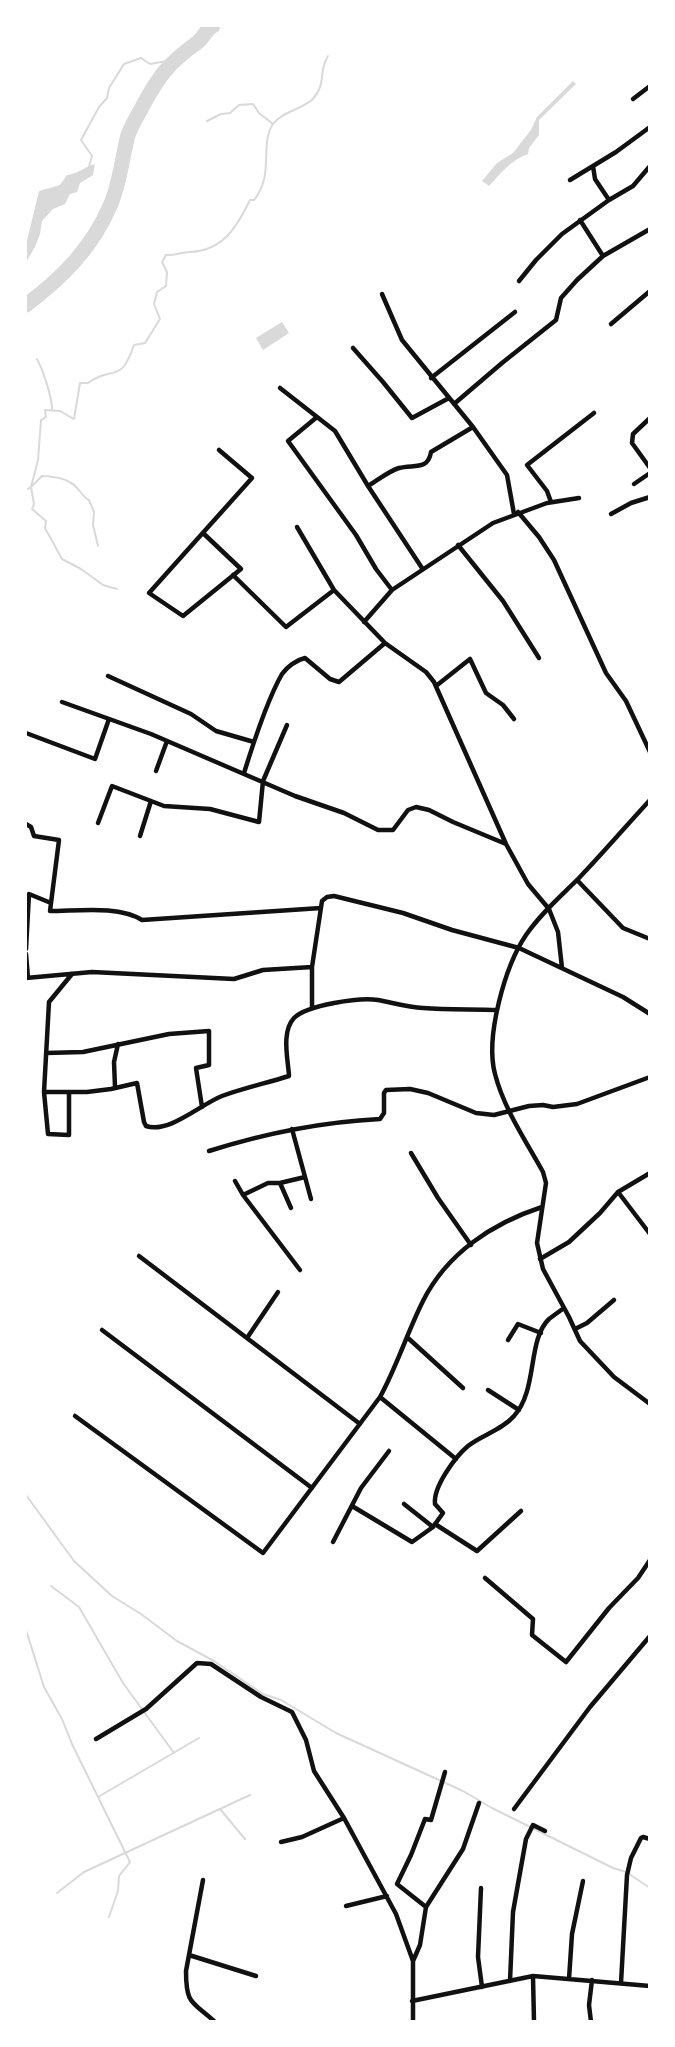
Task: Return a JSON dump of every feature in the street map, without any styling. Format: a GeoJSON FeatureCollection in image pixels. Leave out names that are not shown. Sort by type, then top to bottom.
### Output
{"type":"FeatureCollection","features":[{"type":"Feature","properties":{"kind":"street"},"geometry":{"type":"LineString","coordinates":[[633,99],[650,86]]}},
{"type":"Feature","properties":{"kind":"street"},"geometry":{"type":"LineString","coordinates":[[570,180],[650,127]]}},
{"type":"Feature","properties":{"kind":"street"},"geometry":{"type":"LineString","coordinates":[[593,166],[595,179],[609,200]]}},
{"type":"Feature","properties":{"kind":"street"},"geometry":{"type":"LineString","coordinates":[[519,281],[562,234],[609,200],[633,186],[650,166]]}},
{"type":"Feature","properties":{"kind":"street"},"geometry":{"type":"LineString","coordinates":[[580,220],[603,256]]}},
{"type":"Feature","properties":{"kind":"street"},"geometry":{"type":"LineString","coordinates":[[454,404],[556,320],[561,298],[603,256],[650,229]]}},
{"type":"Feature","properties":{"kind":"street"},"geometry":{"type":"LineString","coordinates":[[611,324],[650,291]]}},
{"type":"Feature","properties":{"kind":"street"},"geometry":{"type":"LineString","coordinates":[[382,294],[402,340],[473,427],[507,475],[516,513],[539,537],[554,560],[606,673],[626,701],[650,752]]}},
{"type":"Feature","properties":{"kind":"street"},"geometry":{"type":"LineString","coordinates":[[431,378],[515,312]]}},
{"type":"Feature","properties":{"kind":"street"},"geometry":{"type":"LineString","coordinates":[[352,348],[412,418],[448,398]]}},
{"type":"Feature","properties":{"kind":"street"},"geometry":{"type":"LineString","coordinates":[[280,388],[335,431],[422,568]]}},
{"type":"Feature","properties":{"kind":"street"},"geometry":{"type":"LineString","coordinates":[[550,502],[547,491],[527,465],[594,413]]}},
{"type":"Feature","properties":{"kind":"street"},"geometry":{"type":"LineString","coordinates":[[318,417],[288,441],[356,535],[376,569],[392,590]]}},
{"type":"Feature","properties":{"kind":"street"},"geometry":{"type":"LineString","coordinates":[[650,418],[631,438],[632,443],[650,468]]}},
{"type":"Feature","properties":{"kind":"street"},"geometry":{"type":"LineString","coordinates":[[368,486],[400,468],[418,467],[424,464],[430,459],[431,452],[473,427]]}},
{"type":"Feature","properties":{"kind":"street"},"geometry":{"type":"LineString","coordinates":[[203,533],[241,569],[183,616],[149,593],[252,478],[219,450]]}},
{"type":"Feature","properties":{"kind":"street"},"geometry":{"type":"LineString","coordinates":[[634,484],[650,473]]}},
{"type":"Feature","properties":{"kind":"street"},"geometry":{"type":"LineString","coordinates":[[611,514],[631,502],[650,497]]}},
{"type":"Feature","properties":{"kind":"street"},"geometry":{"type":"LineString","coordinates":[[364,622],[392,590],[493,523],[550,502],[579,498]]}},
{"type":"Feature","properties":{"kind":"street"},"geometry":{"type":"LineString","coordinates":[[297,526],[334,590],[385,643],[426,672],[436,686],[506,844],[528,884],[549,909],[558,932],[562,968]]}},
{"type":"Feature","properties":{"kind":"street"},"geometry":{"type":"LineString","coordinates":[[458,545],[503,602],[539,658]]}},
{"type":"Feature","properties":{"kind":"street"},"geometry":{"type":"LineString","coordinates":[[233,575],[286,627],[334,590]]}},
{"type":"Feature","properties":{"kind":"street"},"geometry":{"type":"LineString","coordinates":[[244,773],[278,684],[290,666],[305,658],[330,679],[339,682],[385,643]]}},
{"type":"Feature","properties":{"kind":"street"},"geometry":{"type":"LineString","coordinates":[[436,686],[470,659],[486,693],[503,705],[513,719]]}},
{"type":"Feature","properties":{"kind":"street"},"geometry":{"type":"LineString","coordinates":[[108,676],[191,714],[216,731],[254,742]]}},
{"type":"Feature","properties":{"kind":"street"},"geometry":{"type":"LineString","coordinates":[[62,702],[167,741],[295,796],[344,813],[378,830],[393,830],[408,810],[416,807],[429,810],[506,844]]}},
{"type":"Feature","properties":{"kind":"street"},"geometry":{"type":"LineString","coordinates":[[26,733],[95,759],[109,719]]}},
{"type":"Feature","properties":{"kind":"street"},"geometry":{"type":"LineString","coordinates":[[98,824],[112,786],[164,806],[210,809],[259,822],[263,782],[287,725]]}},
{"type":"Feature","properties":{"kind":"street"},"geometry":{"type":"LineString","coordinates":[[156,771],[167,741]]}},
{"type":"Feature","properties":{"kind":"street"},"geometry":{"type":"LineString","coordinates":[[650,800],[537,921],[519,948],[504,984],[492,1037],[492,1060],[502,1096],[543,1172],[546,1183],[537,1242],[543,1269],[580,1341],[594,1358],[615,1377],[650,1404]]}},
{"type":"Feature","properties":{"kind":"street"},"geometry":{"type":"LineString","coordinates":[[140,836],[151,801]]}},
{"type":"Feature","properties":{"kind":"street"},"geometry":{"type":"LineString","coordinates":[[26,824],[32,827],[33,836],[59,840],[50,911],[116,912],[133,914],[142,920],[321,908]]}},
{"type":"Feature","properties":{"kind":"street"},"geometry":{"type":"LineString","coordinates":[[577,880],[623,928],[650,939]]}},
{"type":"Feature","properties":{"kind":"street"},"geometry":{"type":"LineString","coordinates":[[26,949],[29,894],[51,903]]}},
{"type":"Feature","properties":{"kind":"street"},"geometry":{"type":"LineString","coordinates":[[312,1008],[312,967],[322,902],[327,897],[334,896],[403,913],[452,930],[519,948],[623,997],[649,1013]]}},
{"type":"Feature","properties":{"kind":"street"},"geometry":{"type":"LineString","coordinates":[[26,954],[27,978],[119,972],[234,979],[263,970],[312,967]]}},
{"type":"Feature","properties":{"kind":"street"},"geometry":{"type":"LineString","coordinates":[[69,1092],[69,1135],[48,1134],[44,1092],[49,1002],[72,974]]}},
{"type":"Feature","properties":{"kind":"street"},"geometry":{"type":"LineString","coordinates":[[44,1092],[111,1089],[137,1083],[144,1122],[152,1129],[190,1116],[223,1096],[289,1076],[286,1042],[289,1028],[295,1018],[312,1008],[355,1000],[377,1000],[413,1007],[497,1010]]}},
{"type":"Feature","properties":{"kind":"street"},"geometry":{"type":"LineString","coordinates":[[46,1053],[83,1052],[169,1034],[209,1031],[209,1065],[196,1068],[202,1107]]}},
{"type":"Feature","properties":{"kind":"street"},"geometry":{"type":"LineString","coordinates":[[116,1087],[114,1062],[118,1044]]}},
{"type":"Feature","properties":{"kind":"street"},"geometry":{"type":"LineString","coordinates":[[209,1151],[255,1136],[292,1129],[349,1120],[380,1119],[384,1113],[386,1090],[410,1089],[428,1093],[477,1113],[494,1115],[529,1106],[552,1107],[577,1104],[650,1077]]}},
{"type":"Feature","properties":{"kind":"street"},"geometry":{"type":"LineString","coordinates":[[292,1129],[311,1199]]}},
{"type":"Feature","properties":{"kind":"street"},"geometry":{"type":"LineString","coordinates":[[411,1153],[438,1198],[471,1245]]}},
{"type":"Feature","properties":{"kind":"street"},"geometry":{"type":"LineString","coordinates":[[540,1259],[568,1242],[618,1192],[650,1173]]}},
{"type":"Feature","properties":{"kind":"street"},"geometry":{"type":"LineString","coordinates":[[243,1195],[268,1183],[280,1183],[305,1177]]}},
{"type":"Feature","properties":{"kind":"street"},"geometry":{"type":"LineString","coordinates":[[236,1181],[243,1195],[300,1270]]}},
{"type":"Feature","properties":{"kind":"street"},"geometry":{"type":"LineString","coordinates":[[280,1183],[291,1208]]}},
{"type":"Feature","properties":{"kind":"street"},"geometry":{"type":"LineString","coordinates":[[618,1192],[650,1234]]}},
{"type":"Feature","properties":{"kind":"street"},"geometry":{"type":"LineString","coordinates":[[75,1416],[263,1553],[380,1397],[391,1377],[423,1301],[438,1276],[451,1261],[471,1245],[514,1216],[543,1207]]}},
{"type":"Feature","properties":{"kind":"street"},"geometry":{"type":"LineString","coordinates":[[139,1256],[360,1424]]}},
{"type":"Feature","properties":{"kind":"street"},"geometry":{"type":"LineString","coordinates":[[247,1338],[278,1292]]}},
{"type":"Feature","properties":{"kind":"street"},"geometry":{"type":"LineString","coordinates":[[575,1329],[587,1323],[614,1300]]}},
{"type":"Feature","properties":{"kind":"street"},"geometry":{"type":"LineString","coordinates":[[352,1506],[412,1542],[434,1526],[443,1513],[435,1504],[436,1489],[456,1459],[469,1445],[505,1423],[519,1410],[525,1401],[541,1333],[550,1318],[564,1308]]}},
{"type":"Feature","properties":{"kind":"street"},"geometry":{"type":"LineString","coordinates":[[508,1340],[518,1324],[541,1333]]}},
{"type":"Feature","properties":{"kind":"street"},"geometry":{"type":"LineString","coordinates":[[102,1330],[312,1488]]}},
{"type":"Feature","properties":{"kind":"street"},"geometry":{"type":"LineString","coordinates":[[408,1338],[463,1388]]}},
{"type":"Feature","properties":{"kind":"street"},"geometry":{"type":"LineString","coordinates":[[488,1390],[519,1410]]}},
{"type":"Feature","properties":{"kind":"street"},"geometry":{"type":"LineString","coordinates":[[380,1397],[456,1459]]}},
{"type":"Feature","properties":{"kind":"street"},"geometry":{"type":"LineString","coordinates":[[333,1542],[361,1488],[389,1451]]}},
{"type":"Feature","properties":{"kind":"street"},"geometry":{"type":"LineString","coordinates":[[404,1504],[434,1526],[477,1551],[521,1510]]}},
{"type":"Feature","properties":{"kind":"street"},"geometry":{"type":"LineString","coordinates":[[485,1578],[533,1619],[532,1635],[566,1662],[609,1608],[638,1578],[650,1560]]}},
{"type":"Feature","properties":{"kind":"street"},"geometry":{"type":"LineString","coordinates":[[514,1809],[590,1707],[650,1636]]}},
{"type":"Feature","properties":{"kind":"street"},"geometry":{"type":"LineString","coordinates":[[96,1739],[144,1711],[197,1663],[211,1664],[261,1696],[292,1712],[306,1740],[314,1771],[344,1818],[396,1914],[413,1961],[413,2022]]}},
{"type":"Feature","properties":{"kind":"street"},"geometry":{"type":"LineString","coordinates":[[426,1907],[397,1884],[425,1819],[431,1820],[445,1772]]}},
{"type":"Feature","properties":{"kind":"street"},"geometry":{"type":"LineString","coordinates":[[413,1961],[420,1945],[426,1907],[463,1849],[479,1803]]}},
{"type":"Feature","properties":{"kind":"street"},"geometry":{"type":"LineString","coordinates":[[281,1842],[303,1838],[344,1818]]}},
{"type":"Feature","properties":{"kind":"street"},"geometry":{"type":"LineString","coordinates":[[510,1981],[513,1912],[526,1839],[532,1827],[545,1831]]}},
{"type":"Feature","properties":{"kind":"street"},"geometry":{"type":"LineString","coordinates":[[621,1983],[628,1873],[641,1838],[650,1839]]}},
{"type":"Feature","properties":{"kind":"street"},"geometry":{"type":"LineString","coordinates":[[203,1880],[186,1971],[188,1996],[193,2004],[214,2022]]}},
{"type":"Feature","properties":{"kind":"street"},"geometry":{"type":"LineString","coordinates":[[569,1978],[572,1934],[584,1881]]}},
{"type":"Feature","properties":{"kind":"street"},"geometry":{"type":"LineString","coordinates":[[481,1888],[478,1957],[482,1987]]}},
{"type":"Feature","properties":{"kind":"street"},"geometry":{"type":"LineString","coordinates":[[346,1906],[387,1896]]}},
{"type":"Feature","properties":{"kind":"street"},"geometry":{"type":"LineString","coordinates":[[189,1955],[256,1976]]}},
{"type":"Feature","properties":{"kind":"street"},"geometry":{"type":"LineString","coordinates":[[533,1976],[534,2022]]}},
{"type":"Feature","properties":{"kind":"street"},"geometry":{"type":"LineString","coordinates":[[412,2001],[533,1976],[650,1986]]}},
{"type":"Feature","properties":{"kind":"street"},"geometry":{"type":"LineString","coordinates":[[591,2022],[589,2005],[592,1980]]}},
{"type":"Feature","properties":{"kind":"shaded area"},"geometry":{"type":"Polygon","coordinates":[[[573,81],[576,84],[539,120],[539,135],[529,148],[528,154],[511,163],[489,186],[482,181],[497,163],[513,153],[531,130],[537,117],[573,81]]]}},
{"type":"Feature","properties":{"kind":"shaded area"},"geometry":{"type":"Polygon","coordinates":[[[95,164],[93,175],[80,183],[77,192],[70,194],[65,204],[53,209],[42,221],[35,247],[26,262],[26,245],[39,191],[60,185],[67,175],[95,164]]]}},
{"type":"Feature","properties":{"kind":"shaded area"},"geometry":{"type":"Polygon","coordinates":[[[282,322],[289,333],[263,350],[256,338],[282,322]]]}},
{"type":"Feature","properties":{"kind":"waterway"},"geometry":{"type":"LineString","coordinates":[[26,305],[64,273],[85,249],[103,221],[113,198],[128,135],[146,99],[158,80],[178,57],[198,42],[213,26]]}},
{"type":"Feature","properties":{"kind":"waterway"},"geometry":{"type":"LineString","coordinates":[[26,490],[31,487],[38,460],[41,420],[46,417],[45,410],[60,411],[74,419],[80,383],[88,383],[120,370],[129,358],[134,345],[145,343],[160,319],[154,304],[157,292],[166,286],[167,272],[162,262],[166,255],[201,251],[220,242],[234,228],[250,200],[254,200],[264,180],[267,141],[273,124],[282,116],[313,99],[320,88],[323,67],[328,56]]}},
{"type":"Feature","properties":{"kind":"waterway"},"geometry":{"type":"LineString","coordinates":[[89,167],[92,156],[81,140],[99,107],[107,98],[109,88],[124,64],[141,58],[150,64],[173,60]]}},
{"type":"Feature","properties":{"kind":"waterway"},"geometry":{"type":"LineString","coordinates":[[207,121],[221,114],[230,113],[239,105],[253,104],[259,113],[273,124]]}},
{"type":"Feature","properties":{"kind":"waterway"},"geometry":{"type":"LineString","coordinates":[[37,359],[47,384],[52,409]]}},
{"type":"Feature","properties":{"kind":"waterway"},"geometry":{"type":"LineString","coordinates":[[98,546],[93,525],[94,512],[89,500],[68,481],[42,476],[31,487],[34,504],[32,509],[46,521],[45,528],[62,559],[103,585],[117,589]]}},
{"type":"Feature","properties":{"kind":"waterway"},"geometry":{"type":"LineString","coordinates":[[26,1495],[74,1561],[112,1596],[177,1641],[214,1661],[263,1694],[281,1700],[336,1733],[463,1791],[492,1808],[613,1868],[626,1872],[650,1888]]}},
{"type":"Feature","properties":{"kind":"waterway"},"geometry":{"type":"LineString","coordinates":[[51,1586],[79,1607],[123,1683],[174,1753]]}},
{"type":"Feature","properties":{"kind":"waterway"},"geometry":{"type":"LineString","coordinates":[[26,1630],[44,1687],[62,1719],[130,1862],[119,1876],[118,1891],[109,1917]]}},
{"type":"Feature","properties":{"kind":"waterway"},"geometry":{"type":"LineString","coordinates":[[98,1797],[199,1738]]}},
{"type":"Feature","properties":{"kind":"waterway"},"geometry":{"type":"LineString","coordinates":[[57,1893],[84,1872],[250,1795]]}},
{"type":"Feature","properties":{"kind":"waterway"},"geometry":{"type":"LineString","coordinates":[[220,1809],[245,1839]]}}]}
